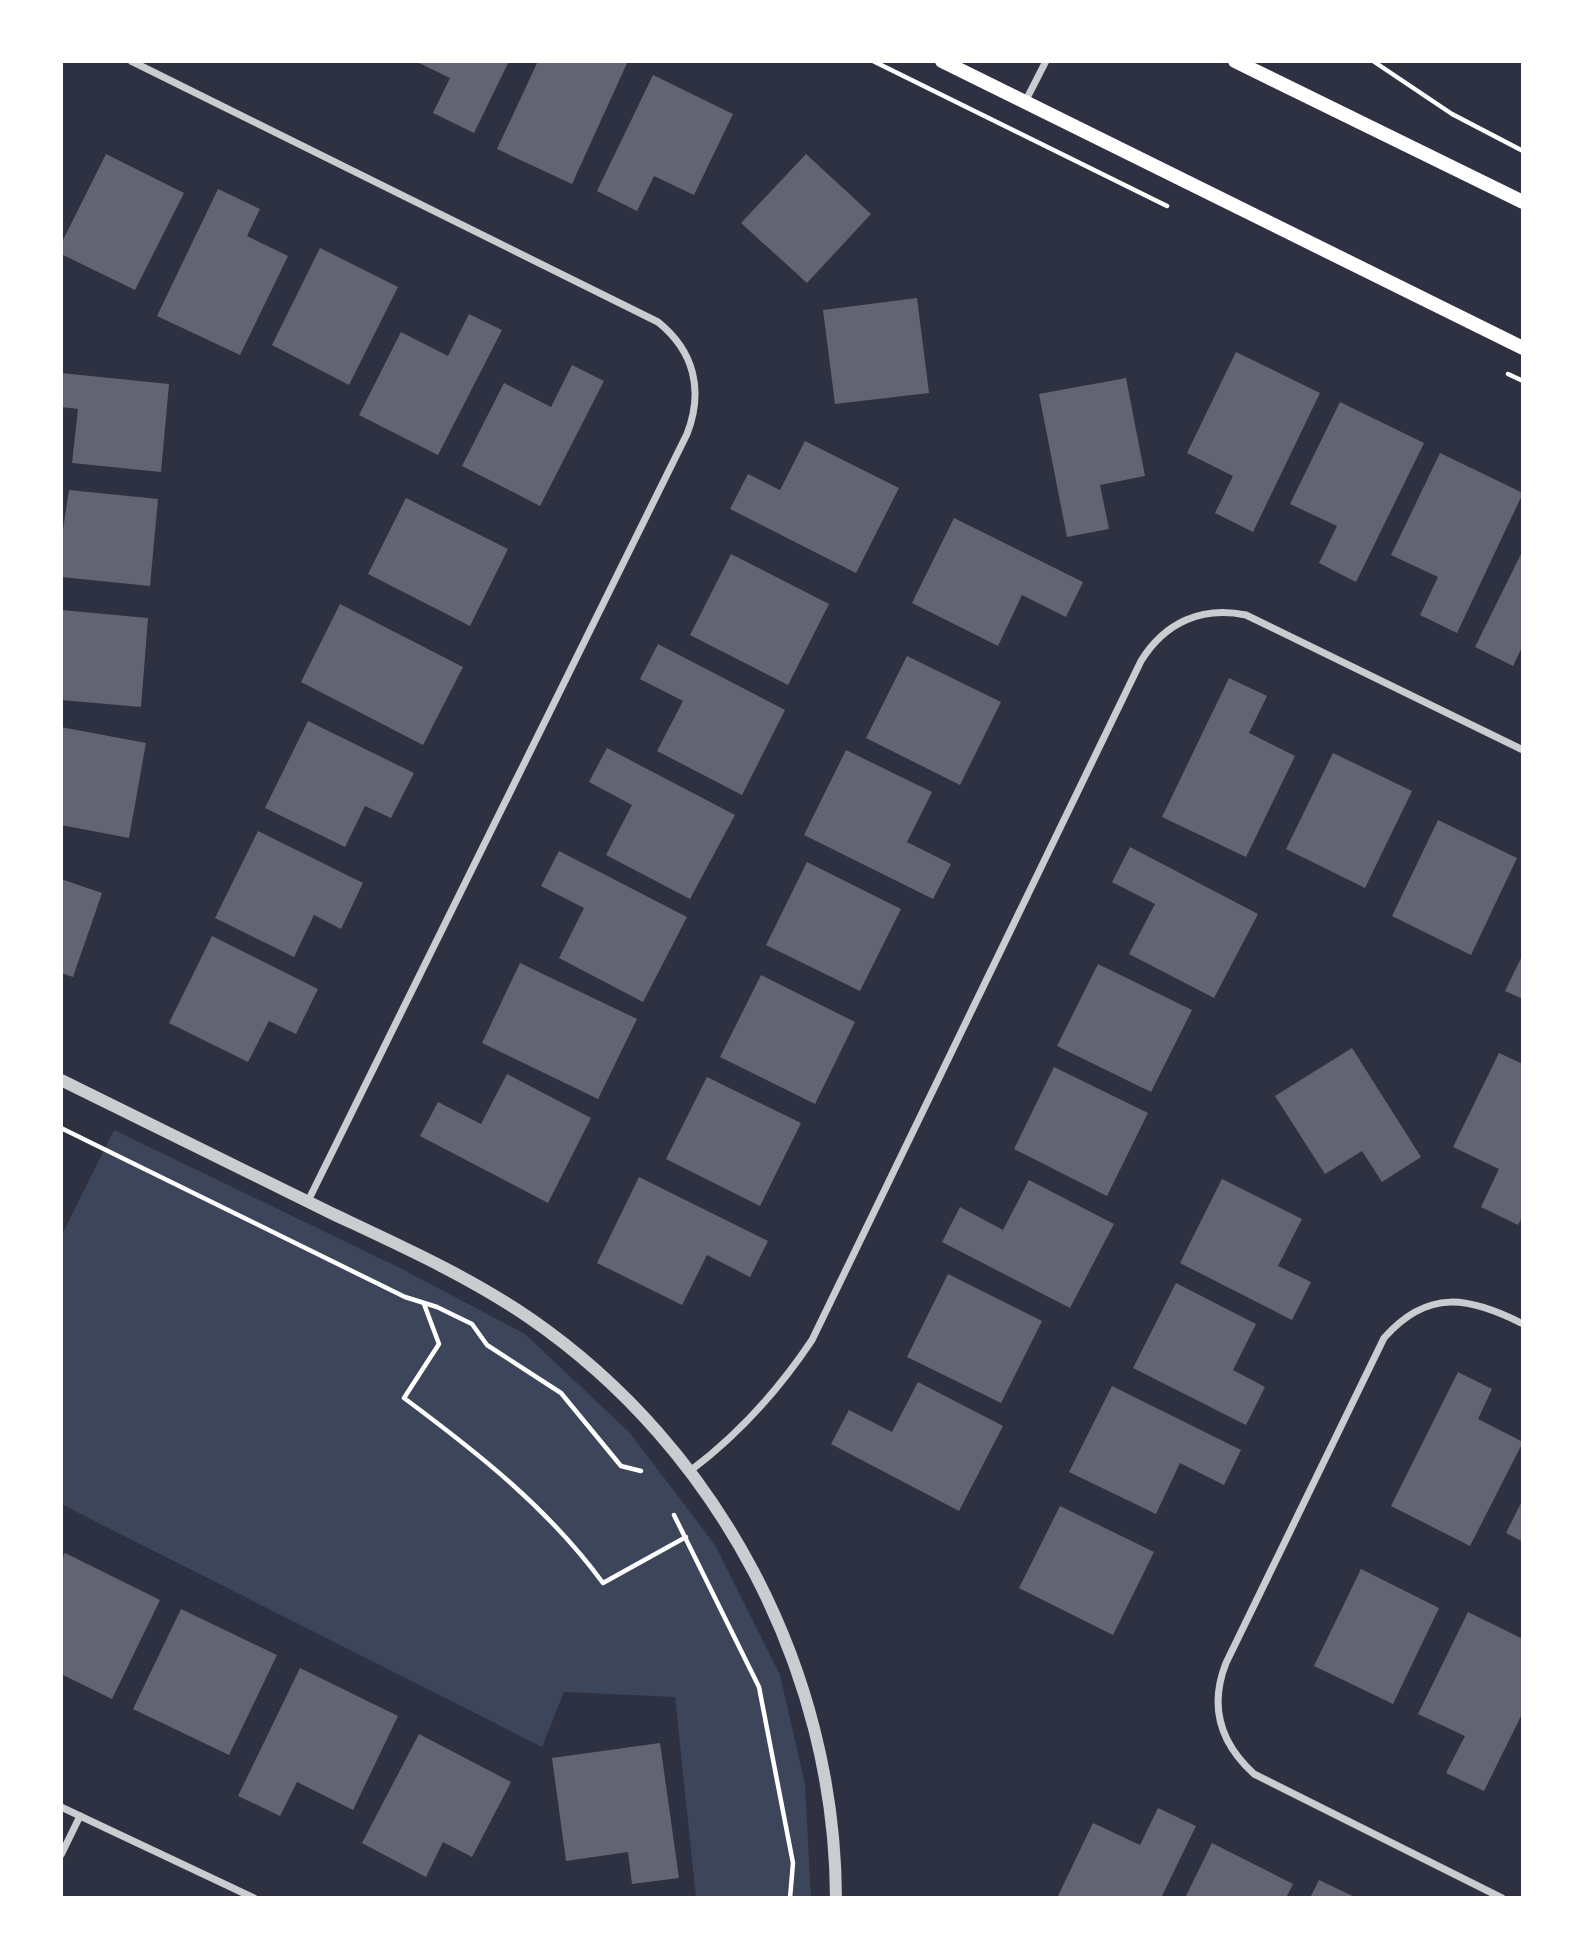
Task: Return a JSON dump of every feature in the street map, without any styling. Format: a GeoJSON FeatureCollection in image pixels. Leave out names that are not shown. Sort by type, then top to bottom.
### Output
{"type":"FeatureCollection","features":[{"type":"Feature","properties":{"kind":"main road"},"geometry":{"type":"LineString","coordinates":[[942,61],[1523,348]]}},
{"type":"Feature","properties":{"kind":"main road"},"geometry":{"type":"LineString","coordinates":[[1235,61],[1523,202]]}},
{"type":"Feature","properties":{"kind":"street"},"geometry":{"type":"LineString","coordinates":[[131,61],[647,315],[678,340],[691,363],[695,377],[696,406],[687,434],[307,1201]]}},
{"type":"Feature","properties":{"kind":"street"},"geometry":{"type":"LineString","coordinates":[[1025,102],[1046,61]]}},
{"type":"Feature","properties":{"kind":"street"},"geometry":{"type":"LineString","coordinates":[[690,1471],[763,1405],[812,1340],[1142,661],[1166,631],[1201,614],[1231,612],[1261,620],[1523,750]]}},
{"type":"Feature","properties":{"kind":"street"},"geometry":{"type":"LineString","coordinates":[[61,1080],[450,1271],[532,1320],[617,1389],[690,1471],[721,1515],[749,1562],[794,1661],[823,1765],[831,1819],[836,1898]]}},
{"type":"Feature","properties":{"kind":"street"},"geometry":{"type":"LineString","coordinates":[[1502,1898],[1254,1774],[1234,1754],[1221,1729],[1216,1702],[1226,1662],[1377,1351],[1394,1327],[1432,1304],[1458,1301],[1484,1305],[1523,1324]]}},
{"type":"Feature","properties":{"kind":"street"},"geometry":{"type":"LineString","coordinates":[[61,1807],[254,1898]]}},
{"type":"Feature","properties":{"kind":"street"},"geometry":{"type":"LineString","coordinates":[[61,1855],[80,1816]]}},
{"type":"Feature","properties":{"kind":"path"},"geometry":{"type":"LineString","coordinates":[[1373,61],[1452,114],[1523,151]]}},
{"type":"Feature","properties":{"kind":"path"},"geometry":{"type":"LineString","coordinates":[[61,1128],[405,1297],[472,1324],[487,1345],[561,1393],[621,1466],[641,1471]]}},
{"type":"Feature","properties":{"kind":"path"},"geometry":{"type":"LineString","coordinates":[[424,1304],[439,1344],[404,1398],[522,1492],[572,1540],[603,1583],[686,1538]]}},
{"type":"Feature","properties":{"kind":"path"},"geometry":{"type":"LineString","coordinates":[[674,1515],[759,1688],[793,1863],[790,1898]]}},
{"type":"Feature","properties":{"kind":"shaded area"},"geometry":{"type":"Polygon","coordinates":[[[114,1130],[400,1268],[525,1334],[630,1433],[715,1545],[780,1675],[805,1784],[811,1898],[696,1898],[675,1697],[564,1692],[542,1747],[61,1504],[61,1237],[114,1130]]]}},
{"type":"Feature","properties":{"kind":"building"},"geometry":{"type":"Polygon","coordinates":[[[415,61],[509,61],[474,133],[433,113],[450,78],[415,61]]]}},
{"type":"Feature","properties":{"kind":"building"},"geometry":{"type":"Polygon","coordinates":[[[538,61],[628,61],[572,184],[497,149],[538,61]]]}},
{"type":"Feature","properties":{"kind":"building"},"geometry":{"type":"Polygon","coordinates":[[[653,75],[733,114],[694,195],[654,176],[637,211],[597,191],[653,75]]]}},
{"type":"Feature","properties":{"kind":"building"},"geometry":{"type":"Polygon","coordinates":[[[106,154],[184,193],[135,290],[61,254],[61,244],[106,154]]]}},
{"type":"Feature","properties":{"kind":"building"},"geometry":{"type":"Polygon","coordinates":[[[806,154],[871,214],[807,283],[741,223],[806,154]]]}},
{"type":"Feature","properties":{"kind":"building"},"geometry":{"type":"Polygon","coordinates":[[[218,189],[260,209],[247,236],[288,256],[240,355],[157,316],[218,189]]]}},
{"type":"Feature","properties":{"kind":"building"},"geometry":{"type":"Polygon","coordinates":[[[320,248],[398,287],[349,385],[272,345],[320,248]]]}},
{"type":"Feature","properties":{"kind":"building"},"geometry":{"type":"Polygon","coordinates":[[[917,298],[929,393],[835,404],[823,310],[917,298]]]}},
{"type":"Feature","properties":{"kind":"building"},"geometry":{"type":"Polygon","coordinates":[[[469,314],[502,330],[438,455],[359,415],[401,332],[448,356],[469,314]]]}},
{"type":"Feature","properties":{"kind":"building"},"geometry":{"type":"Polygon","coordinates":[[[1236,352],[1320,393],[1253,532],[1215,513],[1233,476],[1187,453],[1236,352]]]}},
{"type":"Feature","properties":{"kind":"building"},"geometry":{"type":"Polygon","coordinates":[[[572,365],[604,381],[540,506],[462,466],[504,383],[551,407],[572,365]]]}},
{"type":"Feature","properties":{"kind":"building"},"geometry":{"type":"Polygon","coordinates":[[[61,373],[169,384],[161,472],[72,463],[78,409],[61,407],[61,373]]]}},
{"type":"Feature","properties":{"kind":"building"},"geometry":{"type":"Polygon","coordinates":[[[1126,378],[1145,476],[1100,485],[1109,529],[1067,537],[1039,394],[1126,378]]]}},
{"type":"Feature","properties":{"kind":"building"},"geometry":{"type":"Polygon","coordinates":[[[1340,402],[1424,443],[1356,582],[1319,563],[1337,526],[1290,504],[1340,402]]]}},
{"type":"Feature","properties":{"kind":"building"},"geometry":{"type":"Polygon","coordinates":[[[805,441],[899,488],[856,573],[730,509],[748,474],[780,490],[805,441]]]}},
{"type":"Feature","properties":{"kind":"building"},"geometry":{"type":"Polygon","coordinates":[[[1440,453],[1523,493],[1457,633],[1420,615],[1438,577],[1391,555],[1440,453]]]}},
{"type":"Feature","properties":{"kind":"building"},"geometry":{"type":"Polygon","coordinates":[[[69,490],[158,499],[150,586],[61,577],[61,543],[69,490]]]}},
{"type":"Feature","properties":{"kind":"building"},"geometry":{"type":"Polygon","coordinates":[[[406,498],[508,549],[470,626],[368,574],[406,498]]]}},
{"type":"Feature","properties":{"kind":"building"},"geometry":{"type":"Polygon","coordinates":[[[954,518],[1083,582],[1066,617],[1022,595],[998,646],[912,603],[954,518]]]}},
{"type":"Feature","properties":{"kind":"building"},"geometry":{"type":"Polygon","coordinates":[[[1523,550],[1523,645],[1513,666],[1475,647],[1523,550]]]}},
{"type":"Feature","properties":{"kind":"building"},"geometry":{"type":"Polygon","coordinates":[[[731,554],[829,604],[788,685],[690,635],[731,554]]]}},
{"type":"Feature","properties":{"kind":"building"},"geometry":{"type":"Polygon","coordinates":[[[340,604],[463,667],[423,745],[301,682],[340,604]]]}},
{"type":"Feature","properties":{"kind":"building"},"geometry":{"type":"Polygon","coordinates":[[[61,610],[148,618],[141,707],[61,700],[61,610]]]}},
{"type":"Feature","properties":{"kind":"building"},"geometry":{"type":"Polygon","coordinates":[[[658,644],[785,710],[742,795],[657,751],[683,701],[640,679],[658,644]]]}},
{"type":"Feature","properties":{"kind":"building"},"geometry":{"type":"Polygon","coordinates":[[[907,656],[1001,702],[960,785],[866,738],[907,656]]]}},
{"type":"Feature","properties":{"kind":"building"},"geometry":{"type":"Polygon","coordinates":[[[1229,678],[1267,696],[1249,733],[1295,756],[1246,857],[1162,817],[1229,678]]]}},
{"type":"Feature","properties":{"kind":"building"},"geometry":{"type":"Polygon","coordinates":[[[308,721],[414,773],[391,818],[365,806],[345,847],[265,808],[308,721]]]}},
{"type":"Feature","properties":{"kind":"building"},"geometry":{"type":"Polygon","coordinates":[[[61,727],[146,743],[129,838],[61,825],[61,727]]]}},
{"type":"Feature","properties":{"kind":"building"},"geometry":{"type":"Polygon","coordinates":[[[607,748],[735,815],[690,899],[606,855],[632,805],[589,782],[607,748]]]}},
{"type":"Feature","properties":{"kind":"building"},"geometry":{"type":"Polygon","coordinates":[[[846,750],[932,792],[907,842],[951,864],[933,899],[804,835],[846,750]]]}},
{"type":"Feature","properties":{"kind":"building"},"geometry":{"type":"Polygon","coordinates":[[[1333,753],[1412,791],[1365,888],[1286,849],[1333,753]]]}},
{"type":"Feature","properties":{"kind":"building"},"geometry":{"type":"Polygon","coordinates":[[[1438,820],[1517,858],[1471,955],[1392,916],[1438,820]]]}},
{"type":"Feature","properties":{"kind":"building"},"geometry":{"type":"Polygon","coordinates":[[[258,831],[363,883],[341,929],[314,915],[294,957],[215,918],[258,831]]]}},
{"type":"Feature","properties":{"kind":"building"},"geometry":{"type":"Polygon","coordinates":[[[1130,847],[1258,914],[1214,998],[1129,954],[1155,904],[1112,882],[1130,847]]]}},
{"type":"Feature","properties":{"kind":"building"},"geometry":{"type":"Polygon","coordinates":[[[559,851],[687,917],[643,1002],[559,958],[584,908],[541,886],[559,851]]]}},
{"type":"Feature","properties":{"kind":"building"},"geometry":{"type":"Polygon","coordinates":[[[807,862],[901,909],[860,991],[766,945],[807,862]]]}},
{"type":"Feature","properties":{"kind":"building"},"geometry":{"type":"Polygon","coordinates":[[[61,879],[102,893],[73,977],[61,973],[61,879]]]}},
{"type":"Feature","properties":{"kind":"building"},"geometry":{"type":"Polygon","coordinates":[[[212,936],[318,989],[296,1034],[269,1021],[248,1062],[169,1023],[212,936]]]}},
{"type":"Feature","properties":{"kind":"building"},"geometry":{"type":"Polygon","coordinates":[[[1523,954],[1523,999],[1505,991],[1523,954]]]}},
{"type":"Feature","properties":{"kind":"building"},"geometry":{"type":"Polygon","coordinates":[[[520,963],[637,1019],[598,1099],[482,1043],[520,963]]]}},
{"type":"Feature","properties":{"kind":"building"},"geometry":{"type":"Polygon","coordinates":[[[1098,964],[1192,1010],[1151,1092],[1057,1046],[1098,964]]]}},
{"type":"Feature","properties":{"kind":"building"},"geometry":{"type":"Polygon","coordinates":[[[761,975],[855,1022],[815,1104],[720,1057],[761,975]]]}},
{"type":"Feature","properties":{"kind":"building"},"geometry":{"type":"Polygon","coordinates":[[[1352,1048],[1421,1157],[1382,1182],[1362,1151],[1325,1174],[1275,1096],[1352,1048]]]}},
{"type":"Feature","properties":{"kind":"building"},"geometry":{"type":"Polygon","coordinates":[[[1499,1053],[1523,1064],[1523,1216],[1518,1225],[1481,1207],[1499,1169],[1453,1147],[1499,1053]]]}},
{"type":"Feature","properties":{"kind":"building"},"geometry":{"type":"Polygon","coordinates":[[[1054,1067],[1148,1113],[1107,1196],[1014,1149],[1054,1067]]]}},
{"type":"Feature","properties":{"kind":"building"},"geometry":{"type":"Polygon","coordinates":[[[507,1074],[591,1118],[548,1203],[420,1136],[438,1102],[481,1124],[507,1074]]]}},
{"type":"Feature","properties":{"kind":"building"},"geometry":{"type":"Polygon","coordinates":[[[707,1077],[801,1123],[760,1206],[666,1159],[707,1077]]]}},
{"type":"Feature","properties":{"kind":"building"},"geometry":{"type":"Polygon","coordinates":[[[639,1177],[768,1241],[750,1277],[707,1255],[682,1305],[597,1263],[639,1177]]]}},
{"type":"Feature","properties":{"kind":"building"},"geometry":{"type":"Polygon","coordinates":[[[1222,1179],[1302,1219],[1278,1266],[1311,1282],[1292,1320],[1180,1263],[1222,1179]]]}},
{"type":"Feature","properties":{"kind":"building"},"geometry":{"type":"Polygon","coordinates":[[[1029,1180],[1114,1224],[1070,1308],[942,1242],[960,1207],[1003,1230],[1029,1180]]]}},
{"type":"Feature","properties":{"kind":"building"},"geometry":{"type":"Polygon","coordinates":[[[948,1274],[1042,1321],[1001,1403],[907,1357],[948,1274]]]}},
{"type":"Feature","properties":{"kind":"building"},"geometry":{"type":"Polygon","coordinates":[[[1176,1283],[1256,1324],[1233,1370],[1265,1387],[1246,1425],[1133,1368],[1176,1283]]]}},
{"type":"Feature","properties":{"kind":"building"},"geometry":{"type":"Polygon","coordinates":[[[1458,1372],[1492,1389],[1478,1419],[1523,1442],[1470,1546],[1391,1506],[1458,1372]]]}},
{"type":"Feature","properties":{"kind":"building"},"geometry":{"type":"Polygon","coordinates":[[[918,1382],[1003,1426],[959,1511],[831,1444],[849,1410],[892,1432],[918,1382]]]}},
{"type":"Feature","properties":{"kind":"building"},"geometry":{"type":"Polygon","coordinates":[[[1112,1386],[1241,1450],[1224,1485],[1180,1463],[1156,1514],[1069,1472],[1112,1386]]]}},
{"type":"Feature","properties":{"kind":"building"},"geometry":{"type":"Polygon","coordinates":[[[1523,1499],[1523,1542],[1506,1533],[1523,1499]]]}},
{"type":"Feature","properties":{"kind":"building"},"geometry":{"type":"Polygon","coordinates":[[[1060,1506],[1154,1552],[1113,1635],[1019,1588],[1060,1506]]]}},
{"type":"Feature","properties":{"kind":"building"},"geometry":{"type":"Polygon","coordinates":[[[65,1553],[160,1600],[112,1699],[61,1674],[61,1561],[65,1553]]]}},
{"type":"Feature","properties":{"kind":"building"},"geometry":{"type":"Polygon","coordinates":[[[1361,1569],[1439,1608],[1393,1704],[1314,1666],[1361,1569]]]}},
{"type":"Feature","properties":{"kind":"building"},"geometry":{"type":"Polygon","coordinates":[[[181,1609],[277,1655],[229,1755],[133,1709],[181,1609]]]}},
{"type":"Feature","properties":{"kind":"building"},"geometry":{"type":"Polygon","coordinates":[[[1468,1612],[1523,1639],[1523,1712],[1484,1791],[1446,1773],[1465,1736],[1418,1714],[1468,1612]]]}},
{"type":"Feature","properties":{"kind":"building"},"geometry":{"type":"Polygon","coordinates":[[[300,1668],[398,1716],[353,1810],[297,1782],[280,1816],[238,1796],[300,1668]]]}},
{"type":"Feature","properties":{"kind":"building"},"geometry":{"type":"Polygon","coordinates":[[[419,1734],[511,1782],[472,1857],[443,1842],[426,1877],[362,1843],[419,1734]]]}},
{"type":"Feature","properties":{"kind":"building"},"geometry":{"type":"Polygon","coordinates":[[[660,1743],[679,1878],[632,1884],[628,1852],[566,1861],[552,1758],[660,1743]]]}},
{"type":"Feature","properties":{"kind":"building"},"geometry":{"type":"Polygon","coordinates":[[[1158,1808],[1196,1826],[1161,1898],[1057,1898],[1093,1823],[1140,1845],[1158,1808]]]}},
{"type":"Feature","properties":{"kind":"building"},"geometry":{"type":"Polygon","coordinates":[[[1212,1843],[1293,1884],[1286,1898],[1185,1898],[1212,1843]]]}},
{"type":"Feature","properties":{"kind":"building"},"geometry":{"type":"Polygon","coordinates":[[[1319,1880],[1357,1898],[1310,1898],[1319,1880]]]}}]}
